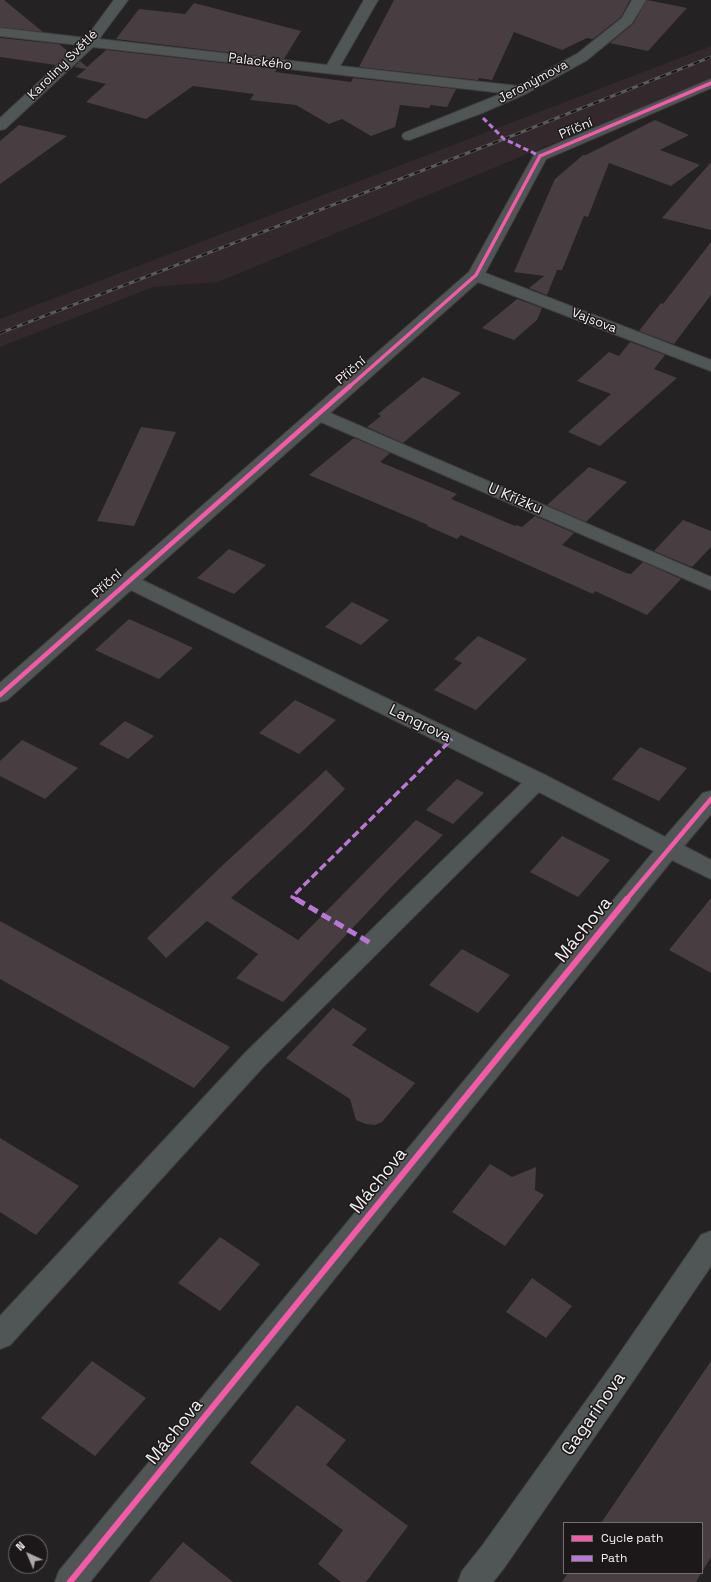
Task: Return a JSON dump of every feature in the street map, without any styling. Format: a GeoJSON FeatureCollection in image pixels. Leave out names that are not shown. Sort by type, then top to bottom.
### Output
{"type":"FeatureCollection","features":[{"type":"Feature","properties":{"kind":"street","name":"Karoliny Světlé"},"geometry":{"type":"LineString","coordinates":[[0,126],[90,42],[121,0]]}},
{"type":"Feature","properties":{"kind":"street"},"geometry":{"type":"LineString","coordinates":[[332,70],[371,0]]}},
{"type":"Feature","properties":{"kind":"street","name":"Jeronýmova"},"geometry":{"type":"LineString","coordinates":[[409,136],[477,110],[520,91],[582,57],[626,20],[639,0]]}},
{"type":"Feature","properties":{"kind":"street","name":"Palackého"},"geometry":{"type":"LineString","coordinates":[[0,32],[520,91]]}},
{"type":"Feature","properties":{"kind":"street","name":"Příční"},"geometry":{"type":"LineString","coordinates":[[0,695],[476,275],[540,156],[711,83]]}},
{"type":"Feature","properties":{"kind":"street","name":"Vajsova"},"geometry":{"type":"LineString","coordinates":[[476,275],[706,364]]}},
{"type":"Feature","properties":{"kind":"street"},"geometry":{"type":"LineString","coordinates":[[706,364],[711,348]]}},
{"type":"Feature","properties":{"kind":"street","name":"U Křížku"},"geometry":{"type":"LineString","coordinates":[[318,414],[711,584]]}},
{"type":"Feature","properties":{"kind":"street","name":"Langrova"},"geometry":{"type":"LineString","coordinates":[[128,581],[537,781],[711,870]]}},
{"type":"Feature","properties":{"kind":"street"},"geometry":{"type":"LineString","coordinates":[[0,1336],[255,1059],[537,781]]}},
{"type":"Feature","properties":{"kind":"street","name":"Máchova"},"geometry":{"type":"LineString","coordinates":[[70,1582],[668,848],[711,799]]}},
{"type":"Feature","properties":{"kind":"street","name":"Gagarinova"},"geometry":{"type":"LineString","coordinates":[[473,1582],[494,1557],[711,1243]]}},
{"type":"Feature","properties":{"kind":"shaded area"},"geometry":{"type":"Polygon","coordinates":[[[711,46],[711,78],[218,282],[153,287],[0,347],[0,319],[711,46]]]}},
{"type":"Feature","properties":{"kind":"building"},"geometry":{"type":"Polygon","coordinates":[[[0,0],[4,0],[43,32],[0,27],[0,0]]]}},
{"type":"Feature","properties":{"kind":"building"},"geometry":{"type":"Polygon","coordinates":[[[394,0],[630,0],[621,17],[593,39],[587,38],[562,50],[514,32],[492,80],[479,78],[478,80],[359,67],[394,0]]]}},
{"type":"Feature","properties":{"kind":"building"},"geometry":{"type":"Polygon","coordinates":[[[647,0],[687,8],[648,51],[610,43],[633,24],[647,0]]]}},
{"type":"Feature","properties":{"kind":"building"},"geometry":{"type":"Polygon","coordinates":[[[194,3],[301,31],[284,59],[116,39],[139,9],[185,14],[194,3]]]}},
{"type":"Feature","properties":{"kind":"building"},"geometry":{"type":"Polygon","coordinates":[[[0,38],[59,44],[69,52],[56,65],[0,57],[0,38]]]}},
{"type":"Feature","properties":{"kind":"building"},"geometry":{"type":"Polygon","coordinates":[[[106,50],[277,69],[275,72],[351,82],[353,78],[456,89],[447,107],[431,105],[429,108],[400,105],[395,127],[371,136],[342,119],[329,124],[296,105],[250,100],[254,94],[193,86],[146,119],[86,102],[106,84],[76,77],[86,69],[74,67],[80,61],[87,67],[106,50]]]}},
{"type":"Feature","properties":{"kind":"building"},"geometry":{"type":"Polygon","coordinates":[[[655,120],[689,135],[660,150],[700,165],[671,186],[609,163],[588,217],[584,216],[562,270],[557,270],[547,295],[529,288],[544,276],[514,272],[555,179],[583,155],[586,155],[655,120]]]}},
{"type":"Feature","properties":{"kind":"building"},"geometry":{"type":"Polygon","coordinates":[[[19,125],[67,136],[0,184],[0,141],[19,125]]]}},
{"type":"Feature","properties":{"kind":"building"},"geometry":{"type":"Polygon","coordinates":[[[711,162],[711,230],[662,218],[711,162]]]}},
{"type":"Feature","properties":{"kind":"building"},"geometry":{"type":"Polygon","coordinates":[[[711,242],[711,295],[674,344],[639,331],[661,303],[663,304],[711,242]]]}},
{"type":"Feature","properties":{"kind":"building"},"geometry":{"type":"Polygon","coordinates":[[[517,299],[542,308],[537,320],[514,340],[482,328],[517,299]]]}},
{"type":"Feature","properties":{"kind":"building"},"geometry":{"type":"Polygon","coordinates":[[[630,342],[665,355],[654,369],[677,378],[600,446],[568,432],[611,394],[577,381],[609,352],[619,356],[630,342]]]}},
{"type":"Feature","properties":{"kind":"building"},"geometry":{"type":"Polygon","coordinates":[[[423,377],[461,393],[403,443],[367,427],[381,416],[378,414],[423,377]]]}},
{"type":"Feature","properties":{"kind":"building"},"geometry":{"type":"Polygon","coordinates":[[[141,427],[176,432],[134,526],[97,521],[141,427]]]}},
{"type":"Feature","properties":{"kind":"building"},"geometry":{"type":"Polygon","coordinates":[[[354,438],[390,453],[380,462],[457,494],[451,499],[515,526],[522,527],[535,516],[574,533],[562,545],[626,573],[631,574],[643,562],[681,579],[647,615],[595,591],[593,594],[461,535],[457,539],[427,526],[428,525],[309,475],[354,438]]]}},
{"type":"Feature","properties":{"kind":"building"},"geometry":{"type":"Polygon","coordinates":[[[589,467],[627,482],[586,522],[547,505],[589,467]]]}},
{"type":"Feature","properties":{"kind":"building"},"geometry":{"type":"Polygon","coordinates":[[[683,520],[711,531],[711,547],[692,567],[654,551],[683,520]]]}},
{"type":"Feature","properties":{"kind":"building"},"geometry":{"type":"Polygon","coordinates":[[[229,549],[266,565],[234,594],[197,578],[229,549]]]}},
{"type":"Feature","properties":{"kind":"building"},"geometry":{"type":"Polygon","coordinates":[[[352,602],[389,620],[361,645],[325,627],[352,602]]]}},
{"type":"Feature","properties":{"kind":"building"},"geometry":{"type":"Polygon","coordinates":[[[129,619],[193,648],[159,679],[95,650],[129,619]]]}},
{"type":"Feature","properties":{"kind":"building"},"geometry":{"type":"Polygon","coordinates":[[[478,636],[527,659],[476,710],[434,690],[462,663],[454,659],[478,636]]]}},
{"type":"Feature","properties":{"kind":"building"},"geometry":{"type":"Polygon","coordinates":[[[295,700],[336,720],[299,754],[259,733],[295,700]]]}},
{"type":"Feature","properties":{"kind":"building"},"geometry":{"type":"Polygon","coordinates":[[[125,721],[154,736],[128,759],[99,744],[125,721]]]}},
{"type":"Feature","properties":{"kind":"building"},"geometry":{"type":"Polygon","coordinates":[[[22,740],[78,768],[45,799],[0,776],[0,761],[22,740]]]}},
{"type":"Feature","properties":{"kind":"building"},"geometry":{"type":"Polygon","coordinates":[[[640,747],[687,768],[659,801],[612,779],[640,747]]]}},
{"type":"Feature","properties":{"kind":"building"},"geometry":{"type":"Polygon","coordinates":[[[326,770],[345,789],[303,831],[231,898],[298,940],[416,820],[443,835],[395,883],[283,1002],[236,978],[258,954],[207,921],[166,958],[147,938],[225,863],[326,770]]]}},
{"type":"Feature","properties":{"kind":"building"},"geometry":{"type":"Polygon","coordinates":[[[457,779],[484,793],[453,824],[426,810],[457,779]]]}},
{"type":"Feature","properties":{"kind":"building"},"geometry":{"type":"Polygon","coordinates":[[[562,836],[610,860],[578,897],[530,872],[562,836]]]}},
{"type":"Feature","properties":{"kind":"building"},"geometry":{"type":"Polygon","coordinates":[[[711,898],[711,973],[669,950],[711,898]]]}},
{"type":"Feature","properties":{"kind":"building"},"geometry":{"type":"Polygon","coordinates":[[[0,921],[230,1047],[194,1088],[0,979],[0,921]]]}},
{"type":"Feature","properties":{"kind":"building"},"geometry":{"type":"Polygon","coordinates":[[[462,949],[510,975],[478,1013],[429,985],[462,949]]]}},
{"type":"Feature","properties":{"kind":"building"},"geometry":{"type":"Polygon","coordinates":[[[333,1008],[367,1029],[352,1045],[415,1083],[382,1122],[375,1125],[366,1124],[356,1120],[350,1099],[286,1058],[333,1008]]]}},
{"type":"Feature","properties":{"kind":"building"},"geometry":{"type":"Polygon","coordinates":[[[0,1138],[79,1186],[36,1235],[0,1212],[0,1138]]]}},
{"type":"Feature","properties":{"kind":"building"},"geometry":{"type":"Polygon","coordinates":[[[490,1164],[512,1177],[536,1167],[535,1190],[544,1195],[505,1246],[452,1212],[490,1164]]]}},
{"type":"Feature","properties":{"kind":"building"},"geometry":{"type":"Polygon","coordinates":[[[220,1237],[260,1264],[220,1311],[178,1283],[220,1237]]]}},
{"type":"Feature","properties":{"kind":"building"},"geometry":{"type":"Polygon","coordinates":[[[532,1278],[572,1306],[546,1338],[506,1312],[532,1278]]]}},
{"type":"Feature","properties":{"kind":"building"},"geometry":{"type":"Polygon","coordinates":[[[92,1361],[146,1398],[95,1456],[41,1418],[92,1361]]]}},
{"type":"Feature","properties":{"kind":"building"},"geometry":{"type":"Polygon","coordinates":[[[711,1361],[711,1557],[703,1570],[703,1522],[602,1522],[711,1361]]]}},
{"type":"Feature","properties":{"kind":"building"},"geometry":{"type":"Polygon","coordinates":[[[297,1405],[346,1440],[326,1465],[408,1526],[366,1582],[341,1582],[318,1564],[343,1530],[250,1463],[297,1405]]]}},
{"type":"Feature","properties":{"kind":"building"},"geometry":{"type":"Polygon","coordinates":[[[183,1542],[233,1582],[149,1582],[183,1542]]]}},
{"type":"Feature","properties":{"kind":"building"},"geometry":{"type":"Polygon","coordinates":[[[567,1574],[700,1574],[696,1582],[562,1582],[567,1574]]]}},
{"type":"Feature","properties":{"kind":"railway"},"geometry":{"type":"LineString","coordinates":[[0,333],[504,139],[711,57]]}},
{"type":"Feature","properties":{"kind":"marked path"},"geometry":{"type":"LineString","coordinates":[[483,118],[504,139],[540,156]]}},
{"type":"Feature","properties":{"kind":"marked path"},"geometry":{"type":"LineString","coordinates":[[372,944],[292,897],[452,739]]}},
{"type":"Feature","properties":{"kind":"cycle path"},"geometry":{"type":"LineString","coordinates":[[0,695],[476,275],[540,156],[711,83]]}},
{"type":"Feature","properties":{"kind":"cycle path"},"geometry":{"type":"LineString","coordinates":[[70,1582],[668,849],[711,799]]}}]}
